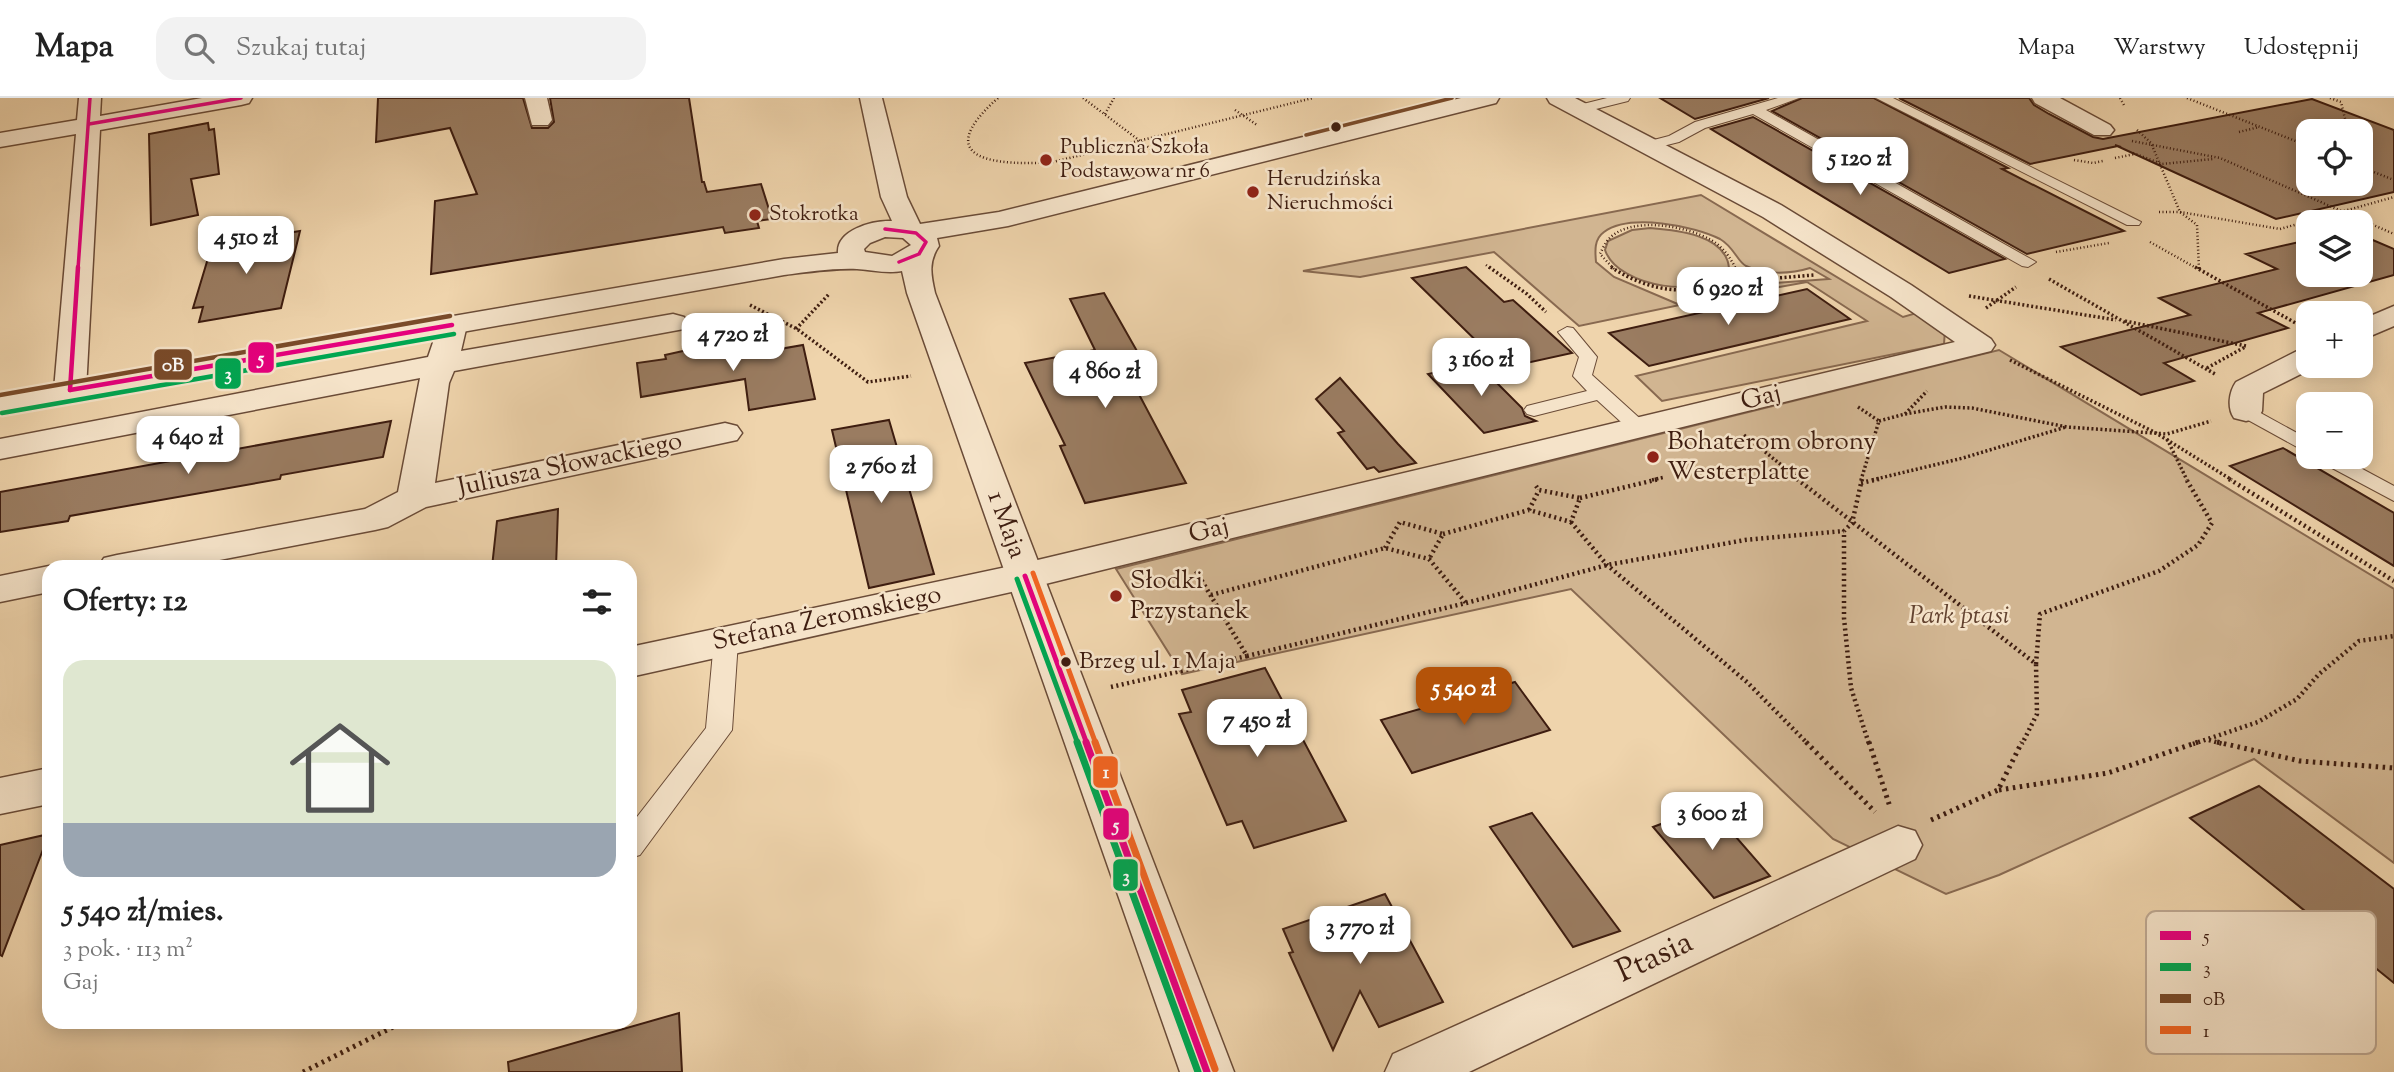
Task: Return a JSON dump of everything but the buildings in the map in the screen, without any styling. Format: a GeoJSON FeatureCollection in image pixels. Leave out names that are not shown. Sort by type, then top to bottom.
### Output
{"type":"FeatureCollection","features":[{"type":"Feature","properties":{"kind":"street"},"geometry":{"type":"LineString","coordinates":[[0,140],[90,111],[241,98]]}},
{"type":"Feature","properties":{"kind":"street"},"geometry":{"type":"LineString","coordinates":[[871,98],[894,197],[917,241]]}},
{"type":"Feature","properties":{"kind":"street"},"geometry":{"type":"LineString","coordinates":[[877,231],[917,241],[1488,98]]}},
{"type":"Feature","properties":{"kind":"street"},"geometry":{"type":"LineString","coordinates":[[2043,98],[2102,130]]}},
{"type":"Feature","properties":{"kind":"street"},"geometry":{"type":"LineString","coordinates":[[1569,104],[1772,211],[1968,337]]}},
{"type":"Feature","properties":{"kind":"street"},"geometry":{"type":"LineString","coordinates":[[70,390],[90,111]]}},
{"type":"Feature","properties":{"kind":"street"},"geometry":{"type":"LineString","coordinates":[[863,257],[863,235],[877,231],[889,219],[894,197]]}},
{"type":"Feature","properties":{"kind":"street"},"geometry":{"type":"LineString","coordinates":[[0,404],[784,267],[863,257],[899,262],[917,241]]}},
{"type":"Feature","properties":{"kind":"street","name":"1 Maja"},"geometry":{"type":"LineString","coordinates":[[917,241],[916,268],[921,293],[1207,1072]]}},
{"type":"Feature","properties":{"kind":"street","name":"1 Maja"},"geometry":{"type":"LineString","coordinates":[[863,257],[895,270],[921,293]]}},
{"type":"Feature","properties":{"kind":"street"},"geometry":{"type":"LineString","coordinates":[[2373,325],[2394,315]]}},
{"type":"Feature","properties":{"kind":"street"},"geometry":{"type":"LineString","coordinates":[[0,449],[442,364],[673,323]]}},
{"type":"Feature","properties":{"kind":"street","name":"Juliusza Słowackiego"},"geometry":{"type":"LineString","coordinates":[[415,498],[433,383],[442,364],[452,324]]}},
{"type":"Feature","properties":{"kind":"street","name":"Gaj"},"geometry":{"type":"LineString","coordinates":[[1025,576],[1824,383],[1968,337]]}},
{"type":"Feature","properties":{"kind":"street"},"geometry":{"type":"LineString","coordinates":[[2246,401],[2296,366]]}},
{"type":"Feature","properties":{"kind":"street","name":"Juliusza Słowackiego"},"geometry":{"type":"LineString","coordinates":[[155,560],[375,519],[415,498],[725,433]]}},
{"type":"Feature","properties":{"kind":"street","name":"Stefana Żeromskiego"},"geometry":{"type":"LineString","coordinates":[[637,660],[1025,576]]}},
{"type":"Feature","properties":{"kind":"street"},"geometry":{"type":"LineString","coordinates":[[0,589],[42,580]]}},
{"type":"Feature","properties":{"kind":"street"},"geometry":{"type":"LineString","coordinates":[[0,796],[42,787]]}},
{"type":"Feature","properties":{"kind":"street","name":"Ptasia"},"geometry":{"type":"LineString","coordinates":[[1412,1072],[1900,843]]}},
{"type":"Feature","properties":{"kind":"lane"},"geometry":{"type":"LineString","coordinates":[[1569,104],[1623,98]]}},
{"type":"Feature","properties":{"kind":"lane"},"geometry":{"type":"LineString","coordinates":[[1647,146],[1674,139],[1700,125],[1792,98]]}},
{"type":"Feature","properties":{"kind":"lane"},"geometry":{"type":"LineString","coordinates":[[1883,98],[2133,222]]}},
{"type":"Feature","properties":{"kind":"lane"},"geometry":{"type":"LineString","coordinates":[[1755,109],[2034,267]]}},
{"type":"Feature","properties":{"kind":"lane"},"geometry":{"type":"LineString","coordinates":[[1567,332],[1588,357],[1582,376],[1639,428]]}},
{"type":"Feature","properties":{"kind":"lane"},"geometry":{"type":"LineString","coordinates":[[1534,410],[1601,393]]}},
{"type":"Feature","properties":{"kind":"lane"},"geometry":{"type":"LineString","coordinates":[[2246,401],[2296,438]]}},
{"type":"Feature","properties":{"kind":"lane"},"geometry":{"type":"LineString","coordinates":[[2347,469],[2394,495]]}},
{"type":"Feature","properties":{"kind":"lane"},"geometry":{"type":"LineString","coordinates":[[637,838],[719,730],[726,641]]}},
{"type":"Feature","properties":{"kind":"path"},"geometry":{"type":"LineString","coordinates":[[998,98],[973,124],[967,135],[967,144],[986,158],[1018,164],[1039,164],[1312,98]]}},
{"type":"Feature","properties":{"kind":"path"},"geometry":{"type":"LineString","coordinates":[[1083,98],[1157,153]]}},
{"type":"Feature","properties":{"kind":"path"},"geometry":{"type":"LineString","coordinates":[[1105,114],[1114,98]]}},
{"type":"Feature","properties":{"kind":"path"},"geometry":{"type":"LineString","coordinates":[[2120,98],[2127,110]]}},
{"type":"Feature","properties":{"kind":"path"},"geometry":{"type":"LineString","coordinates":[[2187,98],[2296,141]]}},
{"type":"Feature","properties":{"kind":"path"},"geometry":{"type":"LineString","coordinates":[[2330,98],[2341,102],[2345,119]]}},
{"type":"Feature","properties":{"kind":"path"},"geometry":{"type":"LineString","coordinates":[[2133,122],[2140,134],[2151,143],[2162,164],[2180,212],[2197,225],[2199,270]]}},
{"type":"Feature","properties":{"kind":"path"},"geometry":{"type":"LineString","coordinates":[[2239,132],[2260,127]]}},
{"type":"Feature","properties":{"kind":"path"},"geometry":{"type":"LineString","coordinates":[[2128,140],[2220,158],[2394,234]]}},
{"type":"Feature","properties":{"kind":"path"},"geometry":{"type":"LineString","coordinates":[[2127,147],[2135,154],[2162,164],[2220,158]]}},
{"type":"Feature","properties":{"kind":"path"},"geometry":{"type":"LineString","coordinates":[[2020,166],[2058,158],[2093,163],[2135,154]]}},
{"type":"Feature","properties":{"kind":"path"},"geometry":{"type":"LineString","coordinates":[[2373,172],[2394,180]]}},
{"type":"Feature","properties":{"kind":"path"},"geometry":{"type":"LineString","coordinates":[[2283,193],[2294,190]]}},
{"type":"Feature","properties":{"kind":"path"},"geometry":{"type":"LineString","coordinates":[[2296,323],[2142,237],[2133,222],[2149,213],[2180,212],[2280,229],[2394,197]]}},
{"type":"Feature","properties":{"kind":"path"},"geometry":{"type":"LineString","coordinates":[[1641,226],[1672,227],[1693,232],[1720,244],[1734,260],[1736,269],[1718,285],[1678,291],[1617,274],[1605,264],[1600,254],[1602,244],[1617,231],[1641,226]]}},
{"type":"Feature","properties":{"kind":"path"},"geometry":{"type":"LineString","coordinates":[[2142,237],[2035,256],[2034,267],[1998,299],[1968,337],[2156,433],[2394,581]]}},
{"type":"Feature","properties":{"kind":"path"},"geometry":{"type":"LineString","coordinates":[[1486,265],[1527,294],[1567,332]]}},
{"type":"Feature","properties":{"kind":"path"},"geometry":{"type":"LineString","coordinates":[[1736,269],[1778,278],[1809,276],[1859,265]]}},
{"type":"Feature","properties":{"kind":"path"},"geometry":{"type":"LineString","coordinates":[[2034,267],[2054,283],[2120,320],[2246,401]]}},
{"type":"Feature","properties":{"kind":"path"},"geometry":{"type":"LineString","coordinates":[[1892,286],[1998,299],[2162,327],[2246,346]]}},
{"type":"Feature","properties":{"kind":"path"},"geometry":{"type":"LineString","coordinates":[[796,329],[832,291]]}},
{"type":"Feature","properties":{"kind":"path"},"geometry":{"type":"LineString","coordinates":[[1678,291],[1697,305]]}},
{"type":"Feature","properties":{"kind":"path"},"geometry":{"type":"LineString","coordinates":[[748,304],[774,314],[868,382],[911,376]]}},
{"type":"Feature","properties":{"kind":"path"},"geometry":{"type":"LineString","coordinates":[[1069,698],[1466,603],[1607,565],[1745,540],[1844,531],[1852,523],[1868,451],[1879,421],[1824,383]]}},
{"type":"Feature","properties":{"kind":"path"},"geometry":{"type":"LineString","coordinates":[[1905,414],[1945,407],[1972,408],[2067,427],[2168,434],[2246,401]]}},
{"type":"Feature","properties":{"kind":"path"},"geometry":{"type":"LineString","coordinates":[[1714,410],[1852,523],[2036,664]]}},
{"type":"Feature","properties":{"kind":"path"},"geometry":{"type":"LineString","coordinates":[[1861,483],[1963,458],[2067,427]]}},
{"type":"Feature","properties":{"kind":"path"},"geometry":{"type":"LineString","coordinates":[[1998,790],[2037,714],[2039,614],[2159,570],[2198,545],[2211,523],[2166,439]]}},
{"type":"Feature","properties":{"kind":"path"},"geometry":{"type":"LineString","coordinates":[[1512,458],[1539,490],[1580,498],[1665,477]]}},
{"type":"Feature","properties":{"kind":"path"},"geometry":{"type":"LineString","coordinates":[[1529,510],[1539,490]]}},
{"type":"Feature","properties":{"kind":"path"},"geometry":{"type":"LineString","coordinates":[[1571,522],[1580,498]]}},
{"type":"Feature","properties":{"kind":"path"},"geometry":{"type":"LineString","coordinates":[[1385,548],[1400,522],[1443,534],[1529,510],[1571,522],[1607,565],[1747,682],[1900,843]]}},
{"type":"Feature","properties":{"kind":"path"},"geometry":{"type":"LineString","coordinates":[[1844,531],[1844,618],[1852,688],[1900,843]]}},
{"type":"Feature","properties":{"kind":"path"},"geometry":{"type":"LineString","coordinates":[[1429,559],[1443,534]]}},
{"type":"Feature","properties":{"kind":"path"},"geometry":{"type":"LineString","coordinates":[[1177,539],[1247,656]]}},
{"type":"Feature","properties":{"kind":"path"},"geometry":{"type":"LineString","coordinates":[[1211,595],[1385,548],[1429,559],[1466,603]]}},
{"type":"Feature","properties":{"kind":"path"},"geometry":{"type":"LineString","coordinates":[[1900,843],[1917,826],[1998,790],[2108,773],[2258,722],[2297,699],[2319,674],[2359,641],[2394,636]]}},
{"type":"Feature","properties":{"kind":"path"},"geometry":{"type":"LineString","coordinates":[[2208,739],[2239,749],[2350,769],[2394,768]]}},
{"type":"Feature","properties":{"kind":"path"},"geometry":{"type":"LineString","coordinates":[[303,1072],[389,1029]]}},
{"type":"Feature","properties":{"kind":"green space"},"geometry":{"type":"Polygon","coordinates":[[[1701,195],[1903,317],[1920,312],[1945,330],[1944,344],[1662,401],[1636,376],[1867,321],[1807,282],[1708,300],[1702,292],[1727,286],[1739,275],[1774,283],[1829,279],[1810,268],[1778,273],[1753,269],[1743,264],[1720,239],[1662,223],[1629,223],[1604,232],[1597,242],[1596,262],[1614,277],[1680,305],[1579,326],[1494,252],[1360,277],[1303,271],[1701,195]]]}},
{"type":"Feature","properties":{"kind":"green space"},"geometry":{"type":"Polygon","coordinates":[[[1632,230],[1673,230],[1710,241],[1726,257],[1729,268],[1718,278],[1683,287],[1644,281],[1613,263],[1605,250],[1608,241],[1632,230]]]}},
{"type":"Feature","properties":{"kind":"green space","name":"Park ptasi"},"geometry":{"type":"Polygon","coordinates":[[[1999,350],[2394,589],[2394,863],[2254,759],[1999,875],[1946,894],[1833,839],[1571,589],[1182,674],[1116,569],[1999,350]]]}},
{"type":"Feature","properties":{"kind":"transit line","name":"5"},"geometry":{"type":"LineString","coordinates":[[70,390],[90,98]]}},
{"type":"Feature","properties":{"kind":"transit line","name":"5"},"geometry":{"type":"LineString","coordinates":[[89,124],[241,98]]}},
{"type":"Feature","properties":{"kind":"transit line","name":"0B"},"geometry":{"type":"LineString","coordinates":[[1306,135],[1452,98]]}},
{"type":"Feature","properties":{"kind":"transit line","name":"5"},"geometry":{"type":"LineString","coordinates":[[885,229],[916,233],[926,242],[919,254],[899,262]]}},
{"type":"Feature","properties":{"kind":"transit line","name":"0B"},"geometry":{"type":"LineString","coordinates":[[0,395],[450,316]]}},
{"type":"Feature","properties":{"kind":"transit line","name":"5"},"geometry":{"type":"LineString","coordinates":[[70,390],[452,325]]}},
{"type":"Feature","properties":{"kind":"transit line","name":"3"},"geometry":{"type":"LineString","coordinates":[[2,413],[454,334]]}},
{"type":"Feature","properties":{"kind":"transit line","name":"1"},"geometry":{"type":"LineString","coordinates":[[1033,573],[1215,1069]]}},
{"type":"Feature","properties":{"kind":"transit line","name":"5"},"geometry":{"type":"LineString","coordinates":[[1025,576],[1207,1072]]}},
{"type":"Feature","properties":{"kind":"transit line","name":"3"},"geometry":{"type":"LineString","coordinates":[[1017,579],[1198,1072]]}},
{"type":"Feature","properties":{"kind":"place","name":"Publiczna Szkoła Podstawowa nr 6"},"geometry":{"type":"Point","coordinates":[1046,160]}},
{"type":"Feature","properties":{"kind":"place","name":"Herudzińska Nieruchmości"},"geometry":{"type":"Point","coordinates":[1253,192]}},
{"type":"Feature","properties":{"kind":"place","name":"Stokrotka"},"geometry":{"type":"Point","coordinates":[755,215]}},
{"type":"Feature","properties":{"kind":"place","name":"Bohaterom obrony Westerplatte"},"geometry":{"type":"Point","coordinates":[1653,457]}},
{"type":"Feature","properties":{"kind":"place","name":"Słodki Przystanek"},"geometry":{"type":"Point","coordinates":[1116,596]}},
{"type":"Feature","properties":{"kind":"place","name":"Brzeg ul. 1 Maja"},"geometry":{"type":"Point","coordinates":[1066,662]}}]}
